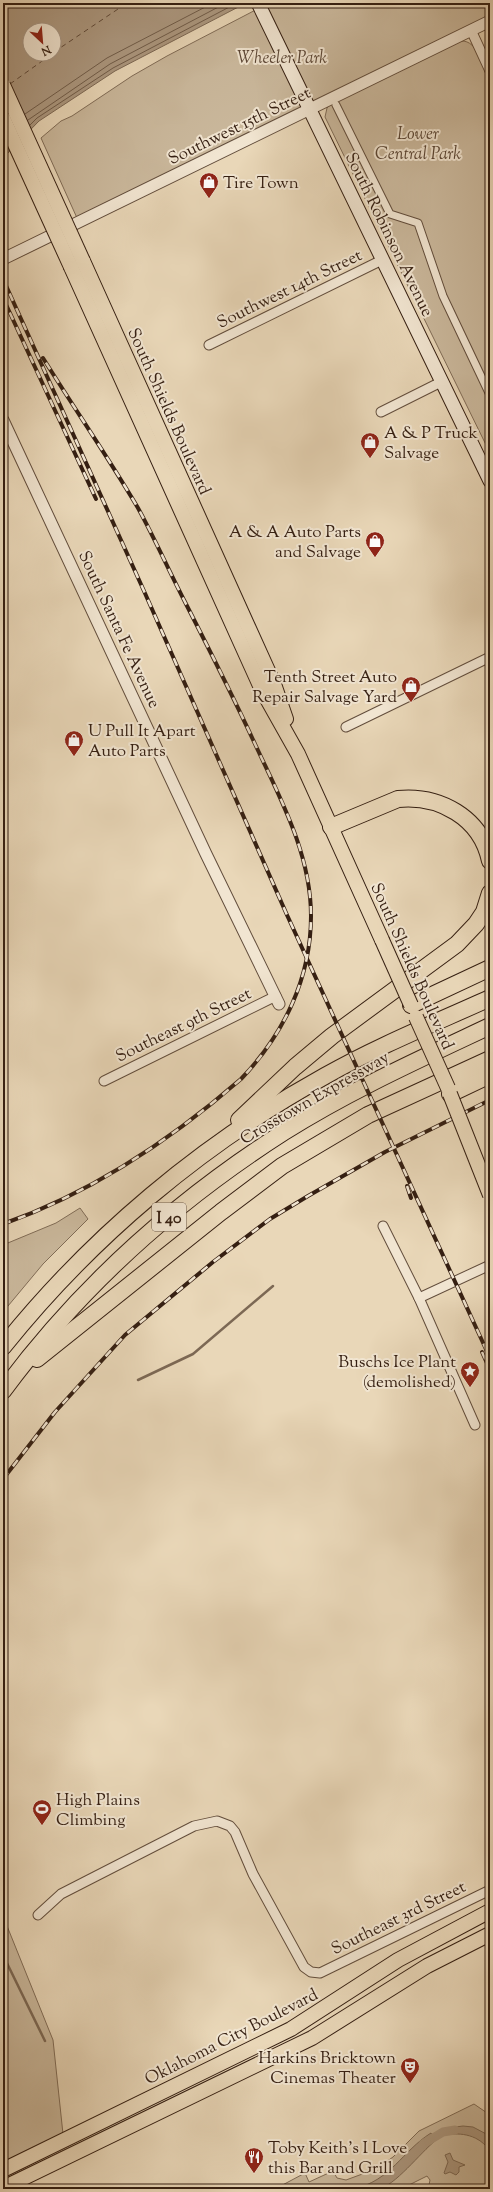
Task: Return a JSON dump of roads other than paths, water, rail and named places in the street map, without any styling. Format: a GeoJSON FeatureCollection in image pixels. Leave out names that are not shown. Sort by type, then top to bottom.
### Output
{"type":"FeatureCollection","features":[{"type":"Feature","properties":{"kind":"highway"},"geometry":{"type":"LineString","coordinates":[[331,827],[398,799],[409,798],[434,801],[456,812],[471,824],[484,843],[490,860]]}},
{"type":"Feature","properties":{"kind":"highway"},"geometry":{"type":"LineString","coordinates":[[200,1158],[294,1068],[332,1036],[457,944],[476,924],[484,912],[490,893]]}},
{"type":"Feature","properties":{"kind":"highway"},"geometry":{"type":"LineString","coordinates":[[411,1005],[490,968]]}},
{"type":"Feature","properties":{"kind":"highway","name":"Crosstown Expressway"},"geometry":{"type":"LineString","coordinates":[[3,1347],[47,1296],[100,1241],[200,1158],[251,1121],[325,1076],[490,998]]}},
{"type":"Feature","properties":{"kind":"highway","name":"Crosstown Expressway"},"geometry":{"type":"LineString","coordinates":[[8,1385],[50,1334],[102,1276],[159,1225],[228,1171],[284,1132],[356,1091],[490,1026]]}},
{"type":"Feature","properties":{"kind":"highway"},"geometry":{"type":"LineString","coordinates":[[8,1385],[221,1212],[282,1166],[368,1114],[490,1059]]}},
{"type":"Feature","properties":{"kind":"highway"},"geometry":{"type":"LineString","coordinates":[[449,1091],[490,1075]]}},
{"type":"Feature","properties":{"kind":"main road","name":"South Robinson Avenue"},"geometry":{"type":"LineString","coordinates":[[258,3],[490,481]]}},
{"type":"Feature","properties":{"kind":"main road","name":"South Shields Boulevard"},"geometry":{"type":"LineString","coordinates":[[3,85],[77,264]]}},
{"type":"Feature","properties":{"kind":"main road","name":"South Shields Boulevard"},"geometry":{"type":"LineString","coordinates":[[3,118],[77,264],[274,684],[298,754],[449,1091],[490,1195]]}},
{"type":"Feature","properties":{"kind":"main road","name":"Oklahoma City Boulevard"},"geometry":{"type":"LineString","coordinates":[[3,2170],[291,2029],[398,1960],[490,1911]]}},
{"type":"Feature","properties":{"kind":"main road"},"geometry":{"type":"LineString","coordinates":[[3,2188],[312,2038],[427,1966],[490,1934]]}},
{"type":"Feature","properties":{"kind":"street","name":"Southwest 15th Street"},"geometry":{"type":"LineString","coordinates":[[3,259],[490,21]]}},
{"type":"Feature","properties":{"kind":"street"},"geometry":{"type":"LineString","coordinates":[[471,30],[490,71]]}},
{"type":"Feature","properties":{"kind":"street"},"geometry":{"type":"LineString","coordinates":[[336,105],[390,214],[418,223],[443,296],[490,395]]}},
{"type":"Feature","properties":{"kind":"street","name":"Southwest 14th Street"},"geometry":{"type":"LineString","coordinates":[[209,345],[382,260]]}},
{"type":"Feature","properties":{"kind":"street"},"geometry":{"type":"LineString","coordinates":[[381,412],[441,382]]}},
{"type":"Feature","properties":{"kind":"street","name":"South Santa Fe Avenue"},"geometry":{"type":"LineString","coordinates":[[3,420],[206,854],[278,1000]]}},
{"type":"Feature","properties":{"kind":"street"},"geometry":{"type":"LineString","coordinates":[[346,727],[490,657]]}},
{"type":"Feature","properties":{"kind":"street","name":"Southeast 9th Street"},"geometry":{"type":"LineString","coordinates":[[104,1081],[278,1000]]}},
{"type":"Feature","properties":{"kind":"street"},"geometry":{"type":"LineString","coordinates":[[383,1226],[420,1298],[475,1424]]}},
{"type":"Feature","properties":{"kind":"street"},"geometry":{"type":"LineString","coordinates":[[420,1298],[490,1264]]}},
{"type":"Feature","properties":{"kind":"street","name":"Southeast 3rd Street"},"geometry":{"type":"LineString","coordinates":[[38,1915],[61,1894],[171,1836],[209,1821],[222,1822],[230,1826],[235,1832],[253,1874],[304,1967],[311,1972],[320,1972],[490,1890]]}},
{"type":"Feature","properties":{"kind":"water"},"geometry":{"type":"Polygon","coordinates":[[[3,3],[246,3],[115,71],[39,121],[3,158],[3,3]]]}},
{"type":"Feature","properties":{"kind":"water"},"geometry":{"type":"Polygon","coordinates":[[[463,2126],[473,2127],[490,2136],[490,2151],[481,2141],[475,2138],[457,2134],[444,2135],[441,2129],[463,2126]]]}},
{"type":"Feature","properties":{"kind":"water"},"geometry":{"type":"Polygon","coordinates":[[[431,2133],[435,2141],[392,2182],[378,2189],[353,2189],[366,2185],[387,2173],[412,2148],[431,2133]]]}},
{"type":"Feature","properties":{"kind":"water"},"geometry":{"type":"Polygon","coordinates":[[[450,2153],[453,2160],[465,2165],[459,2167],[459,2172],[456,2175],[450,2172],[444,2173],[448,2162],[445,2155],[450,2153]]]}},
{"type":"Feature","properties":{"kind":"waterway"},"geometry":{"type":"LineString","coordinates":[[138,1380],[193,1354],[273,1286]]}},
{"type":"Feature","properties":{"kind":"waterway"},"geometry":{"type":"LineString","coordinates":[[3,1955],[45,2041]]}},
{"type":"Feature","properties":{"kind":"waterway"},"geometry":{"type":"LineString","coordinates":[[423,2144],[443,2132],[455,2130]]}},
{"type":"Feature","properties":{"kind":"railway"},"geometry":{"type":"LineString","coordinates":[[3,279],[144,591],[287,915],[490,1358]]}},
{"type":"Feature","properties":{"kind":"railway"},"geometry":{"type":"LineString","coordinates":[[3,298],[96,499]]}},
{"type":"Feature","properties":{"kind":"railway"},"geometry":{"type":"LineString","coordinates":[[3,1224],[68,1197],[129,1162],[187,1123],[241,1079],[270,1043],[292,1004],[300,983],[310,939],[310,893],[306,871],[300,849],[284,806],[238,708],[138,508],[43,358]]}},
{"type":"Feature","properties":{"kind":"railway"},"geometry":{"type":"LineString","coordinates":[[3,1479],[55,1412],[125,1335],[213,1262],[270,1219],[308,1196],[385,1152],[490,1100]]}},
{"type":"Feature","properties":{"kind":"railway"},"geometry":{"type":"LineString","coordinates":[[407,1186],[411,1198]]}},
{"type":"Feature","properties":{"kind":"railway"},"geometry":{"type":"LineString","coordinates":[[482,1352],[490,1370]]}},
{"type":"Feature","properties":{"kind":"place","name":"Tire Town"},"geometry":{"type":"Point","coordinates":[209,199]}},
{"type":"Feature","properties":{"kind":"place","name":"A & P Truck Salvage"},"geometry":{"type":"Point","coordinates":[370,459]}},
{"type":"Feature","properties":{"kind":"place","name":"A & A Auto Parts and Salvage"},"geometry":{"type":"Point","coordinates":[375,558]}},
{"type":"Feature","properties":{"kind":"place","name":"Tenth Street Auto Repair Salvage Yard"},"geometry":{"type":"Point","coordinates":[411,703]}},
{"type":"Feature","properties":{"kind":"place","name":"U Pull It Apart Auto Parts"},"geometry":{"type":"Point","coordinates":[74,757]}},
{"type":"Feature","properties":{"kind":"place","name":"Buschs Ice Plant (demolished)"},"geometry":{"type":"Point","coordinates":[470,1388]}},
{"type":"Feature","properties":{"kind":"place","name":"High Plains Climbing"},"geometry":{"type":"Point","coordinates":[42,1826]}},
{"type":"Feature","properties":{"kind":"place","name":"Harkins Bricktown Cinemas Theater"},"geometry":{"type":"Point","coordinates":[410,2084]}},
{"type":"Feature","properties":{"kind":"place","name":"Toby Keith's I Love this Bar and Grill"},"geometry":{"type":"Point","coordinates":[254,2174]}},
{"type":"Feature","properties":{"kind":"park label","name":"Wheeler Park"},"geometry":{"type":"Point","coordinates":[282,57]}},
{"type":"Feature","properties":{"kind":"park label","name":"Lower Central Park"},"geometry":{"type":"Point","coordinates":[418,143]}}]}
